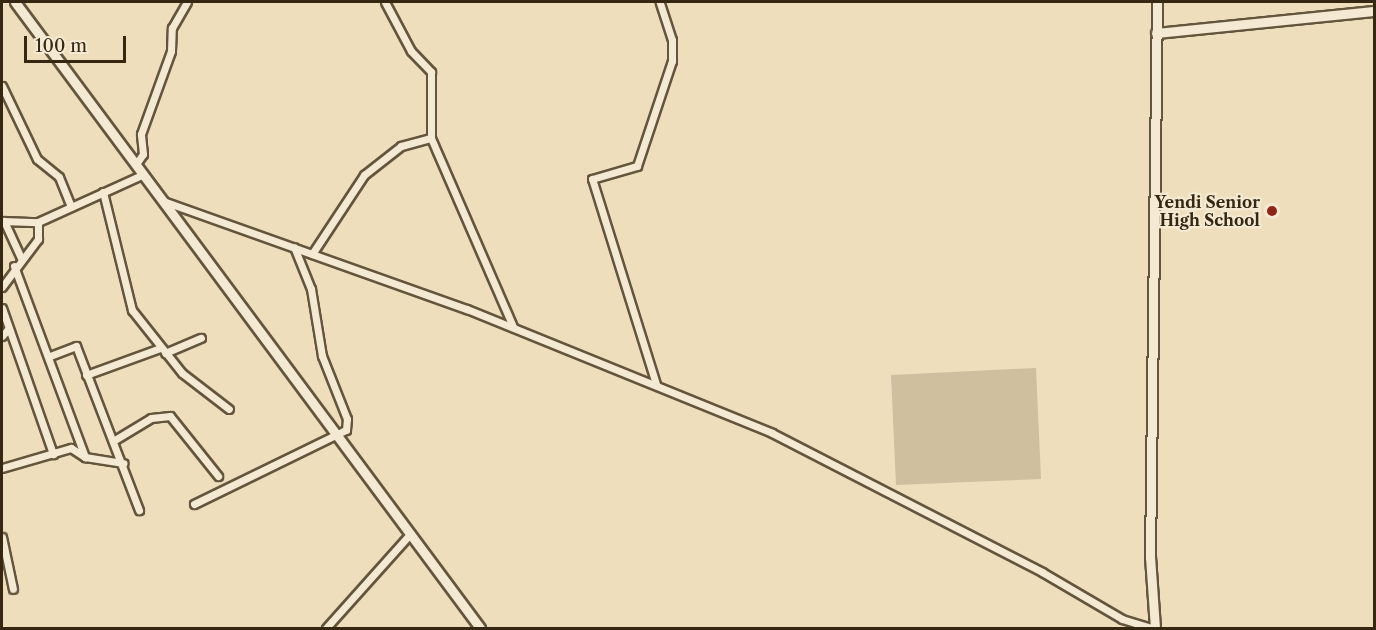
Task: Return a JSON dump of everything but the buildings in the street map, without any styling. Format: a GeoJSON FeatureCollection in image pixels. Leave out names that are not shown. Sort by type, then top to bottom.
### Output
{"type":"FeatureCollection","features":[{"type":"Feature","properties":{"kind":"main road"},"geometry":{"type":"LineString","coordinates":[[15,2],[480,628]]}},
{"type":"Feature","properties":{"kind":"main road"},"geometry":{"type":"LineString","coordinates":[[1154,628],[1150,557],[1157,2]]}},
{"type":"Feature","properties":{"kind":"main road"},"geometry":{"type":"LineString","coordinates":[[1156,33],[1374,11]]}},
{"type":"Feature","properties":{"kind":"street"},"geometry":{"type":"LineString","coordinates":[[136,164],[143,154],[141,134],[171,51],[172,28],[187,2]]}},
{"type":"Feature","properties":{"kind":"street"},"geometry":{"type":"LineString","coordinates":[[385,2],[411,51],[430,72],[431,138],[513,327]]}},
{"type":"Feature","properties":{"kind":"street"},"geometry":{"type":"LineString","coordinates":[[657,384],[592,179],[637,166],[672,61],[672,40],[660,2]]}},
{"type":"Feature","properties":{"kind":"street"},"geometry":{"type":"LineString","coordinates":[[2,86],[37,159],[59,177],[71,207]]}},
{"type":"Feature","properties":{"kind":"street"},"geometry":{"type":"LineString","coordinates":[[312,254],[364,175],[401,146],[431,138]]}},
{"type":"Feature","properties":{"kind":"street"},"geometry":{"type":"LineString","coordinates":[[21,258],[3,221],[38,222],[144,174]]}},
{"type":"Feature","properties":{"kind":"street"},"geometry":{"type":"LineString","coordinates":[[103,192],[120,246],[121,280],[132,310],[163,351],[229,409]]}},
{"type":"Feature","properties":{"kind":"street"},"geometry":{"type":"LineString","coordinates":[[160,200],[513,327],[772,433],[1042,572],[1122,619],[1154,628]]}},
{"type":"Feature","properties":{"kind":"street"},"geometry":{"type":"LineString","coordinates":[[2,287],[14,266],[38,239],[38,222]]}},
{"type":"Feature","properties":{"kind":"street"},"geometry":{"type":"LineString","coordinates":[[194,504],[337,437],[347,419],[322,356],[311,288],[294,247]]}},
{"type":"Feature","properties":{"kind":"street"},"geometry":{"type":"LineString","coordinates":[[14,266],[50,356],[85,457]]}},
{"type":"Feature","properties":{"kind":"street"},"geometry":{"type":"LineString","coordinates":[[2,309],[53,454]]}},
{"type":"Feature","properties":{"kind":"street"},"geometry":{"type":"LineString","coordinates":[[2,336],[8,329]]}},
{"type":"Feature","properties":{"kind":"street"},"geometry":{"type":"LineString","coordinates":[[86,375],[201,338]]}},
{"type":"Feature","properties":{"kind":"street"},"geometry":{"type":"LineString","coordinates":[[50,356],[76,346],[124,464],[139,510]]}},
{"type":"Feature","properties":{"kind":"street"},"geometry":{"type":"LineString","coordinates":[[113,441],[151,418],[170,416],[218,476]]}},
{"type":"Feature","properties":{"kind":"street"},"geometry":{"type":"LineString","coordinates":[[2,468],[71,448],[85,457],[124,464]]}},
{"type":"Feature","properties":{"kind":"street"},"geometry":{"type":"LineString","coordinates":[[326,628],[411,533]]}},
{"type":"Feature","properties":{"kind":"street"},"geometry":{"type":"LineString","coordinates":[[2,537],[13,589]]}},
{"type":"Feature","properties":{"kind":"shaded area"},"geometry":{"type":"Polygon","coordinates":[[[1036,368],[1041,479],[896,485],[891,375],[1036,368]]]}},
{"type":"Feature","properties":{"kind":"place","name":"Yendi Senior High School"},"geometry":{"type":"Point","coordinates":[1272,211]}}]}
